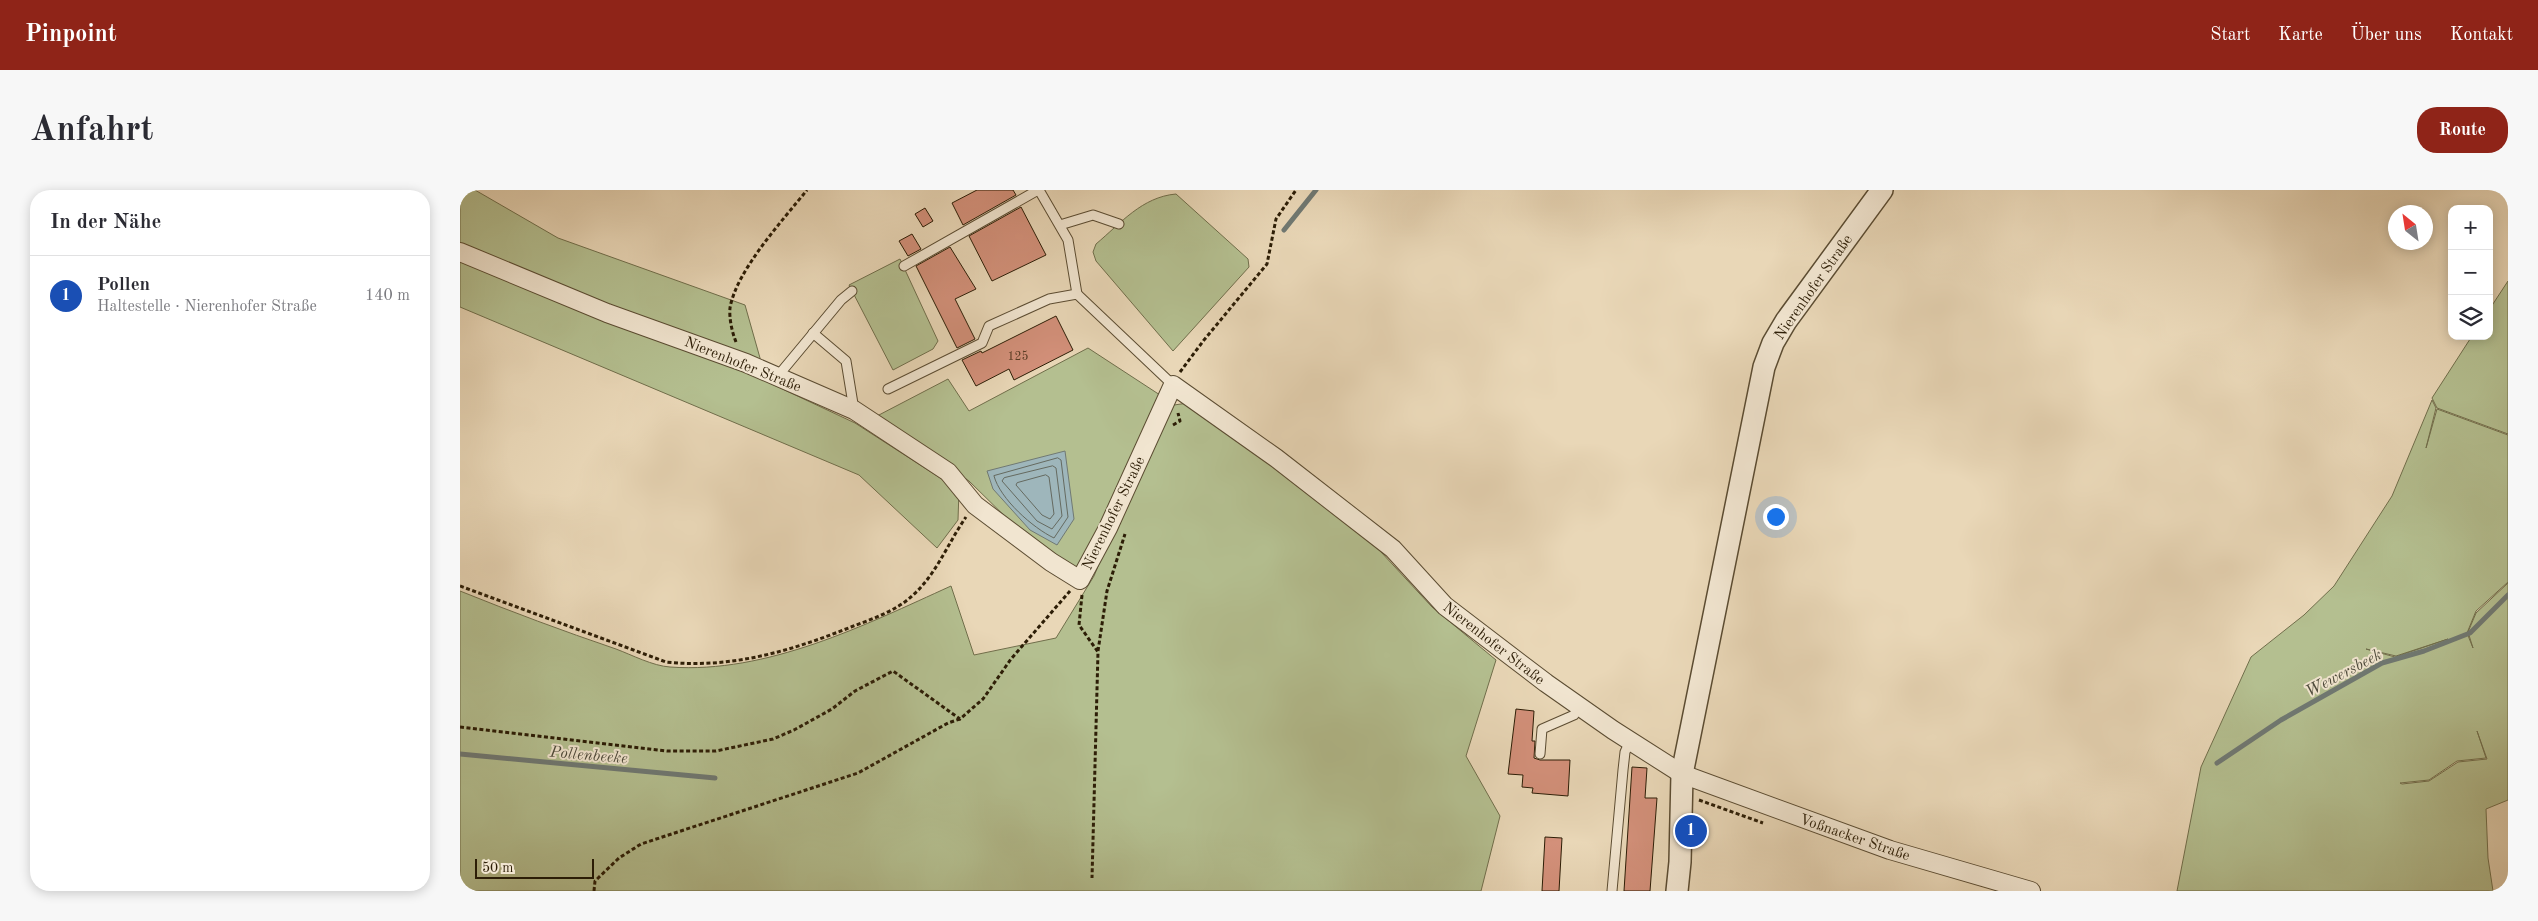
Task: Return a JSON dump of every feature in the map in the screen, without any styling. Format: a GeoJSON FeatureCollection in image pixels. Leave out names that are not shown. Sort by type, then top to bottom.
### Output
{"type":"FeatureCollection","features":[{"type":"Feature","properties":{"kind":"street","name":"Nierenhofer Straße"},"geometry":{"type":"LineString","coordinates":[[1677,891],[1680,862],[1682,774],[1764,366],[1786,321],[1882,190]]}},
{"type":"Feature","properties":{"kind":"street","name":"Nierenhofer Straße"},"geometry":{"type":"LineString","coordinates":[[460,252],[608,313],[746,363],[854,410],[948,472],[976,505],[1051,562],[1080,580],[1108,528],[1175,386],[1276,458],[1393,549],[1445,606],[1579,706],[1682,774]]}},
{"type":"Feature","properties":{"kind":"street","name":"Voßnacker Straße"},"geometry":{"type":"LineString","coordinates":[[1682,774],[1890,850],[2031,891]]}},
{"type":"Feature","properties":{"kind":"lane"},"geometry":{"type":"LineString","coordinates":[[904,266],[1039,190],[1068,240],[1077,294],[1175,386]]}},
{"type":"Feature","properties":{"kind":"lane"},"geometry":{"type":"LineString","coordinates":[[1060,225],[1093,215],[1119,224]]}},
{"type":"Feature","properties":{"kind":"lane"},"geometry":{"type":"LineString","coordinates":[[777,376],[841,300],[852,292]]}},
{"type":"Feature","properties":{"kind":"lane"},"geometry":{"type":"LineString","coordinates":[[888,389],[982,343],[989,326],[1049,299],[1077,294]]}},
{"type":"Feature","properties":{"kind":"lane"},"geometry":{"type":"LineString","coordinates":[[813,334],[846,361],[854,410]]}},
{"type":"Feature","properties":{"kind":"lane"},"geometry":{"type":"LineString","coordinates":[[1540,754],[1542,729],[1574,715],[1579,706]]}},
{"type":"Feature","properties":{"kind":"lane"},"geometry":{"type":"LineString","coordinates":[[1612,891],[1625,752],[1630,741]]}},
{"type":"Feature","properties":{"kind":"path"},"geometry":{"type":"LineString","coordinates":[[746,363],[733,334],[730,310],[735,292],[744,274],[807,190]]}},
{"type":"Feature","properties":{"kind":"path"},"geometry":{"type":"LineString","coordinates":[[1171,427],[1180,422],[1175,386],[1181,370],[1267,264],[1276,219],[1296,190]]}},
{"type":"Feature","properties":{"kind":"path"},"geometry":{"type":"LineString","coordinates":[[460,586],[666,662],[687,665],[720,664],[752,659],[812,642],[900,605],[925,582],[976,505]]}},
{"type":"Feature","properties":{"kind":"path"},"geometry":{"type":"LineString","coordinates":[[1092,878],[1098,652],[1107,592],[1128,527]]}},
{"type":"Feature","properties":{"kind":"path"},"geometry":{"type":"LineString","coordinates":[[1080,580],[1083,599],[1079,625],[1098,652]]}},
{"type":"Feature","properties":{"kind":"path"},"geometry":{"type":"LineString","coordinates":[[594,891],[595,880],[619,858],[641,844],[858,773],[948,722],[960,719],[984,699],[1011,659],[1080,580]]}},
{"type":"Feature","properties":{"kind":"path"},"geometry":{"type":"LineString","coordinates":[[460,727],[667,751],[716,751],[773,739],[794,730],[832,709],[855,691],[893,671],[960,719]]}},
{"type":"Feature","properties":{"kind":"green space"},"geometry":{"type":"Polygon","coordinates":[[[460,190],[475,190],[558,238],[745,305],[760,358],[759,378],[855,423],[959,490],[958,520],[937,548],[859,475],[460,307],[460,190]]]}},
{"type":"Feature","properties":{"kind":"green space"},"geometry":{"type":"Polygon","coordinates":[[[1176,194],[1248,259],[1249,267],[1173,351],[1096,261],[1093,252],[1096,244],[1133,212],[1153,200],[1176,194]]]}},
{"type":"Feature","properties":{"kind":"green space"},"geometry":{"type":"Polygon","coordinates":[[[900,259],[938,341],[933,349],[893,370],[849,285],[900,259]]]}},
{"type":"Feature","properties":{"kind":"green space"},"geometry":{"type":"Polygon","coordinates":[[[2508,281],[2508,434],[2437,408],[2432,398],[2469,340],[2493,340],[2493,304],[2508,281]]]}},
{"type":"Feature","properties":{"kind":"green space"},"geometry":{"type":"Polygon","coordinates":[[[1088,348],[1160,395],[1120,488],[1077,573],[1028,539],[969,481],[877,416],[948,379],[969,411],[1088,348]]]}},
{"type":"Feature","properties":{"kind":"green space"},"geometry":{"type":"Polygon","coordinates":[[[2432,400],[2436,408],[2426,448],[2437,409],[2508,435],[2508,582],[2476,611],[2467,633],[2473,648],[2468,632],[2476,613],[2508,583],[2508,800],[2486,809],[2488,858],[2493,891],[2177,891],[2201,767],[2251,657],[2304,615],[2334,586],[2392,496],[2432,400]],[[2448,639],[2396,656],[2366,649],[2395,657],[2448,639]],[[2477,731],[2486,758],[2457,761],[2429,780],[2400,783],[2429,781],[2458,762],[2487,759],[2477,731]]]}},
{"type":"Feature","properties":{"kind":"green space"},"geometry":{"type":"Polygon","coordinates":[[[1188,403],[1338,510],[1381,552],[1432,607],[1496,660],[1466,756],[1500,816],[1481,891],[460,891],[460,591],[650,662],[670,667],[706,667],[743,663],[779,655],[850,631],[951,586],[974,655],[1056,638],[1094,576],[1167,406],[1188,403]]]}},
{"type":"Feature","properties":{"kind":"water"},"geometry":{"type":"Polygon","coordinates":[[[1065,451],[1074,519],[1057,545],[1030,530],[993,489],[987,471],[1065,451]]]}},
{"type":"Feature","properties":{"kind":"building"},"geometry":{"type":"Polygon","coordinates":[[[977,190],[1013,190],[1016,195],[963,225],[952,203],[977,190]]]}},
{"type":"Feature","properties":{"kind":"building"},"geometry":{"type":"Polygon","coordinates":[[[1021,207],[1046,255],[992,281],[969,236],[1021,207]]]}},
{"type":"Feature","properties":{"kind":"building"},"geometry":{"type":"Polygon","coordinates":[[[925,208],[933,221],[923,227],[915,214],[925,208]]]}},
{"type":"Feature","properties":{"kind":"building"},"geometry":{"type":"Polygon","coordinates":[[[912,234],[921,249],[908,256],[899,241],[912,234]]]}},
{"type":"Feature","properties":{"kind":"building"},"geometry":{"type":"Polygon","coordinates":[[[950,247],[976,289],[955,299],[975,339],[957,348],[916,266],[950,247]]]}},
{"type":"Feature","properties":{"kind":"building"},"geometry":{"type":"Polygon","coordinates":[[[1056,316],[1073,350],[1014,380],[1009,369],[976,386],[962,360],[981,351],[982,353],[1056,316]]]}},
{"type":"Feature","properties":{"kind":"building"},"geometry":{"type":"Polygon","coordinates":[[[1516,709],[1534,711],[1532,741],[1535,741],[1534,758],[1540,760],[1570,760],[1568,796],[1532,793],[1533,788],[1522,787],[1523,775],[1508,774],[1516,709]]]}},
{"type":"Feature","properties":{"kind":"building"},"geometry":{"type":"Polygon","coordinates":[[[1632,767],[1647,768],[1645,798],[1657,798],[1650,891],[1624,891],[1632,767]]]}},
{"type":"Feature","properties":{"kind":"building"},"geometry":{"type":"Polygon","coordinates":[[[1545,837],[1562,838],[1559,891],[1542,891],[1545,837]]]}},
{"type":"Feature","properties":{"kind":"waterway"},"geometry":{"type":"LineString","coordinates":[[1284,230],[1316,190]]}},
{"type":"Feature","properties":{"kind":"waterway","name":"Wewersbeek"},"geometry":{"type":"LineString","coordinates":[[2217,763],[2281,720],[2382,663],[2424,651],[2470,633],[2508,595]]}},
{"type":"Feature","properties":{"kind":"waterway","name":"Pollenbeeke"},"geometry":{"type":"LineString","coordinates":[[460,754],[715,778]]}},
{"type":"Feature","properties":{"kind":"place","name":"Pollen"},"geometry":{"type":"Point","coordinates":[1691,831]}}]}
